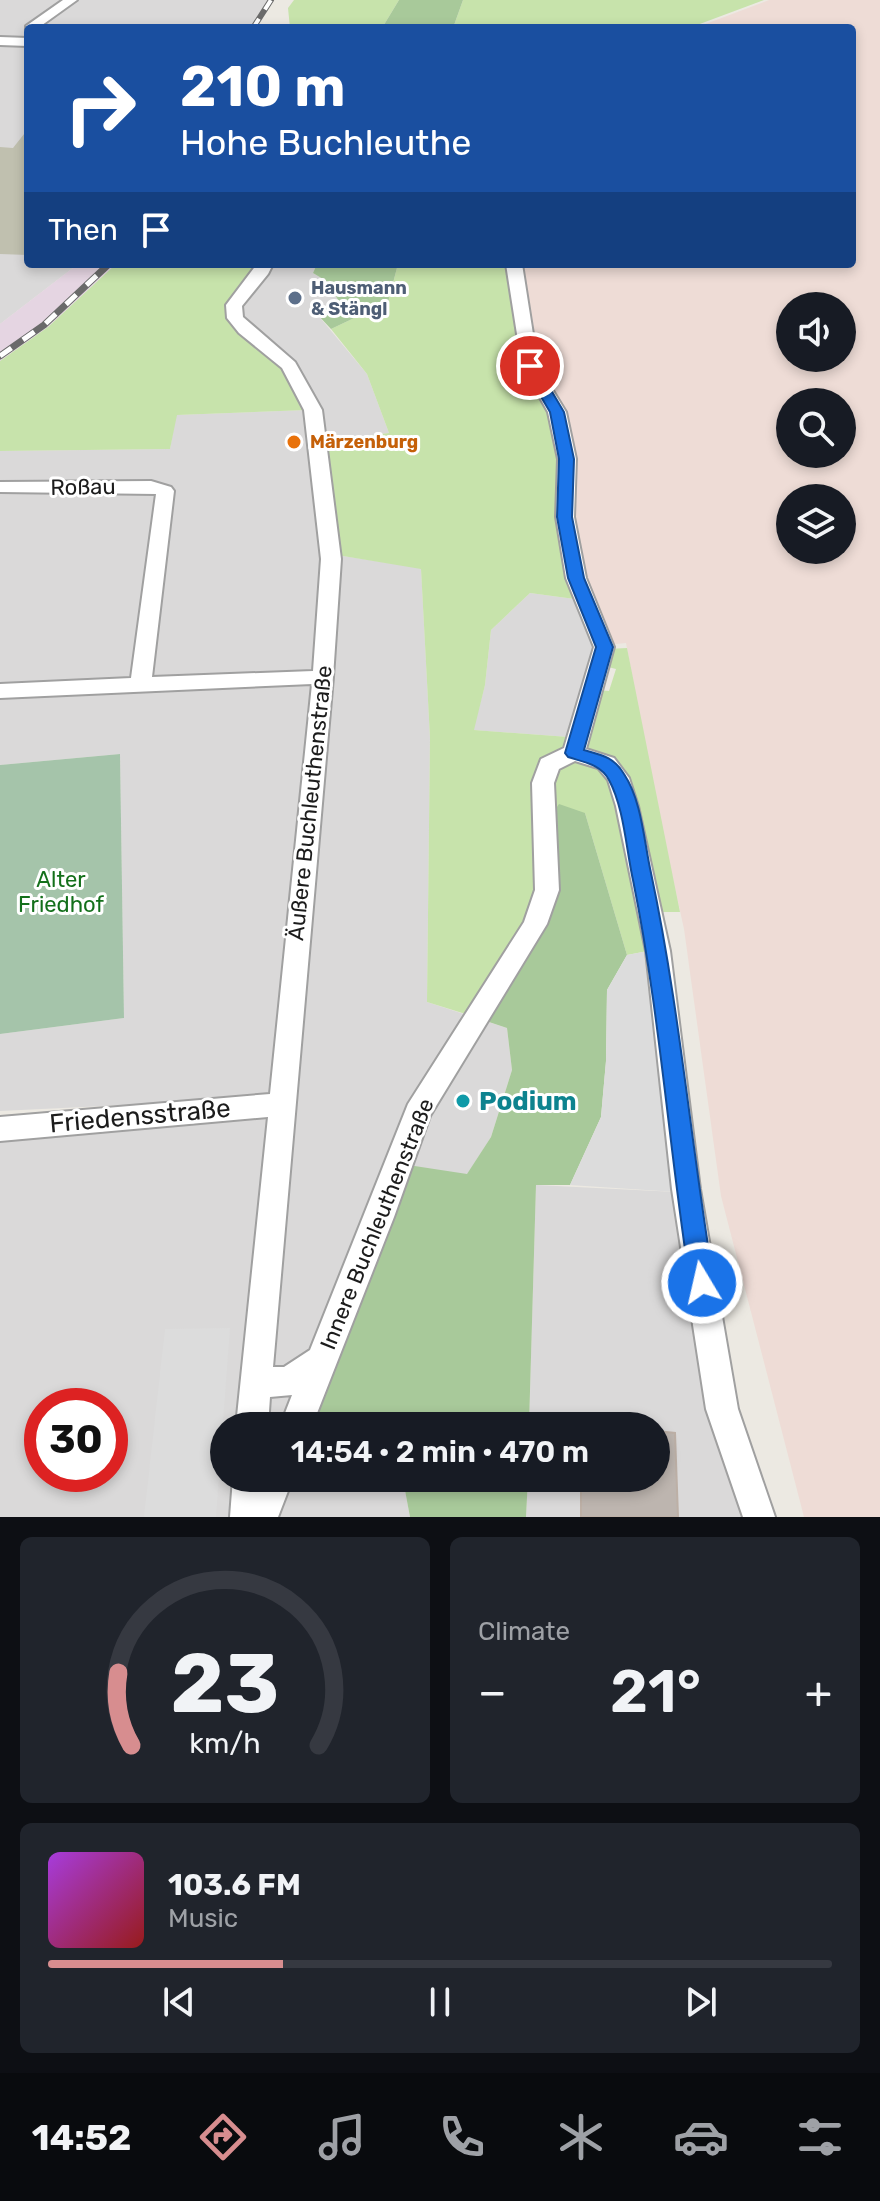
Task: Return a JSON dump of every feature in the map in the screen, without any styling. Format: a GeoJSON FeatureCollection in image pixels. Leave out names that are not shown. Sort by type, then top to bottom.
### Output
{"type":"FeatureCollection","features":[{"type":"Feature","properties":{"kind":"street"},"geometry":{"type":"LineString","coordinates":[[36,24],[71,0]]}},
{"type":"Feature","properties":{"kind":"street"},"geometry":{"type":"LineString","coordinates":[[5,42],[24,32]]}},
{"type":"Feature","properties":{"kind":"street","name":"Äußere Buchleuthenstraße"},"geometry":{"type":"LineString","coordinates":[[255,1382],[323,677],[331,559],[313,410],[289,365],[245,330],[235,318],[234,305],[264,268]]}},
{"type":"Feature","properties":{"kind":"street"},"geometry":{"type":"LineString","coordinates":[[515,268],[530,366],[557,412],[567,459],[565,517],[576,578],[604,647],[574,753],[606,763],[618,778],[627,806],[658,951],[686,1189],[722,1409],[759,1517]]}},
{"type":"Feature","properties":{"kind":"street","name":"Roßau"},"geometry":{"type":"LineString","coordinates":[[0,487],[151,486],[165,491],[141,684]]}},
{"type":"Feature","properties":{"kind":"street"},"geometry":{"type":"LineString","coordinates":[[0,691],[323,677]]}},
{"type":"Feature","properties":{"kind":"street","name":"Innere Buchleuthenstraße"},"geometry":{"type":"LineString","coordinates":[[301,1412],[380,1217],[418,1112],[535,924],[547,890],[543,783],[549,764],[574,753]]}},
{"type":"Feature","properties":{"kind":"street","name":"Friedensstraße"},"geometry":{"type":"LineString","coordinates":[[0,1129],[281,1104]]}},
{"type":"Feature","properties":{"kind":"street","name":"Innere Buchleuthenstraße"},"geometry":{"type":"LineString","coordinates":[[255,1382],[288,1382],[321,1360]]}},
{"type":"Feature","properties":{"kind":"street"},"geometry":{"type":"LineString","coordinates":[[253,1412],[255,1382]]}},
{"type":"Feature","properties":{"kind":"street"},"geometry":{"type":"LineString","coordinates":[[246,1517],[248,1492]]}},
{"type":"Feature","properties":{"kind":"street"},"geometry":{"type":"LineString","coordinates":[[262,1517],[272,1492]]}},
{"type":"Feature","properties":{"kind":"shaded area"},"geometry":{"type":"Polygon","coordinates":[[[0,0],[268,0],[253,24],[24,24],[24,268],[73,268],[0,324],[0,0]]]}},
{"type":"Feature","properties":{"kind":"shaded area"},"geometry":{"type":"Polygon","coordinates":[[[769,0],[880,0],[880,1517],[804,1517],[721,1196],[684,929],[626,643],[606,645],[579,578],[532,365],[517,268],[856,268],[856,24],[706,24],[769,0]]]}},
{"type":"Feature","properties":{"kind":"shaded area"},"geometry":{"type":"Polygon","coordinates":[[[24,134],[24,255],[0,254],[0,147],[13,148],[24,134]]]}},
{"type":"Feature","properties":{"kind":"shaded area"},"geometry":{"type":"Polygon","coordinates":[[[73,268],[112,268],[48,327],[0,361],[0,324],[73,268]]]}},
{"type":"Feature","properties":{"kind":"shaded area"},"geometry":{"type":"Polygon","coordinates":[[[264,268],[315,268],[313,273],[328,282],[338,300],[317,314],[367,374],[389,433],[323,441],[317,409],[247,330],[237,305],[264,268]]]}},
{"type":"Feature","properties":{"kind":"shaded area"},"geometry":{"type":"Polygon","coordinates":[[[307,410],[326,559],[317,674],[0,687],[0,451],[170,449],[176,415],[307,410]]]}},
{"type":"Feature","properties":{"kind":"shaded area"},"geometry":{"type":"Polygon","coordinates":[[[337,555],[421,568],[430,738],[427,1002],[507,1028],[512,1070],[491,1137],[316,1412],[210,1412],[210,1492],[405,1492],[410,1517],[0,1517],[0,1121],[271,1109],[337,555]]]}},
{"type":"Feature","properties":{"kind":"shaded area"},"geometry":{"type":"Polygon","coordinates":[[[530,593],[582,600],[601,647],[569,737],[473,730],[485,685],[491,630],[530,593]]]}},
{"type":"Feature","properties":{"kind":"shaded area"},"geometry":{"type":"Polygon","coordinates":[[[317,681],[274,1098],[0,1111],[0,1034],[124,1018],[120,754],[0,765],[0,696],[317,681]]]}},
{"type":"Feature","properties":{"kind":"shaded area"},"geometry":{"type":"Polygon","coordinates":[[[648,951],[676,1192],[570,1185],[601,1117],[607,990],[627,955],[648,951]]]}},
{"type":"Feature","properties":{"kind":"shaded area"},"geometry":{"type":"Polygon","coordinates":[[[536,1185],[676,1192],[751,1517],[526,1517],[527,1492],[670,1492],[670,1412],[529,1412],[536,1185]]]}},
{"type":"Feature","properties":{"kind":"shaded area"},"geometry":{"type":"Polygon","coordinates":[[[230,1328],[224,1412],[210,1412],[210,1492],[218,1492],[216,1517],[144,1517],[165,1329],[230,1328]]]}},
{"type":"Feature","properties":{"kind":"green space"},"geometry":{"type":"Polygon","coordinates":[[[294,0],[399,0],[384,24],[290,24],[288,8],[294,0]]]}},
{"type":"Feature","properties":{"kind":"green space"},"geometry":{"type":"Polygon","coordinates":[[[399,0],[463,0],[454,24],[384,24],[399,0]]]}},
{"type":"Feature","properties":{"kind":"green space"},"geometry":{"type":"Polygon","coordinates":[[[463,0],[764,0],[700,24],[454,24],[463,0]]]}},
{"type":"Feature","properties":{"kind":"green space"},"geometry":{"type":"Polygon","coordinates":[[[112,268],[260,268],[232,318],[286,365],[307,410],[177,415],[170,449],[0,451],[0,361],[48,327],[112,268]]]}},
{"type":"Feature","properties":{"kind":"green space"},"geometry":{"type":"Polygon","coordinates":[[[315,268],[397,268],[388,302],[331,329],[317,314],[338,300],[328,282],[313,273],[315,268]]]}},
{"type":"Feature","properties":{"kind":"green space"},"geometry":{"type":"Polygon","coordinates":[[[397,268],[511,268],[527,366],[553,411],[582,600],[530,593],[491,630],[485,685],[474,730],[569,737],[568,749],[542,760],[541,863],[531,921],[472,1016],[427,1002],[430,738],[421,569],[337,555],[323,441],[389,433],[367,374],[331,329],[388,302],[397,268]]]}},
{"type":"Feature","properties":{"kind":"green space"},"geometry":{"type":"Polygon","coordinates":[[[627,648],[680,912],[656,912],[635,806],[581,749],[597,690],[609,691],[616,669],[604,666],[607,649],[627,648]]]}},
{"type":"Feature","properties":{"kind":"green space","name":"Alter Friedhof"},"geometry":{"type":"Polygon","coordinates":[[[120,754],[124,1018],[0,1034],[0,765],[120,754]]]}},
{"type":"Feature","properties":{"kind":"green space"},"geometry":{"type":"Polygon","coordinates":[[[574,759],[601,766],[612,780],[648,951],[627,955],[585,813],[551,816],[549,788],[552,775],[574,759]]]}},
{"type":"Feature","properties":{"kind":"green space"},"geometry":{"type":"Polygon","coordinates":[[[559,804],[585,813],[627,955],[607,990],[601,1117],[570,1185],[536,1185],[529,1412],[312,1412],[408,1165],[467,1174],[491,1137],[512,1070],[507,1028],[483,1020],[540,926],[551,816],[559,804]]]}},
{"type":"Feature","properties":{"kind":"green space"},"geometry":{"type":"Polygon","coordinates":[[[405,1492],[527,1492],[526,1517],[410,1517],[405,1492]]]}},
{"type":"Feature","properties":{"kind":"building"},"geometry":{"type":"Polygon","coordinates":[[[670,1432],[675,1433],[678,1517],[581,1517],[581,1492],[670,1492],[670,1432]]]}},
{"type":"Feature","properties":{"kind":"railway"},"geometry":{"type":"LineString","coordinates":[[256,24],[271,0]]}},
{"type":"Feature","properties":{"kind":"railway"},"geometry":{"type":"LineString","coordinates":[[0,356],[44,325],[105,268]]}},
{"type":"Feature","properties":{"kind":"place","name":"Hausmann & Stängl"},"geometry":{"type":"Point","coordinates":[295,298]}},
{"type":"Feature","properties":{"kind":"place","name":"Märzenburg"},"geometry":{"type":"Point","coordinates":[294,442]}},
{"type":"Feature","properties":{"kind":"place","name":"Podium"},"geometry":{"type":"Point","coordinates":[463,1101]}},
{"type":"Feature","properties":{"kind":"route"},"geometry":{"type":"LineString","coordinates":[[530,366],[557,412],[567,459],[565,517],[576,578],[604,647],[574,753],[606,763],[618,778],[627,806],[658,951],[686,1189],[702,1283]]}}]}
